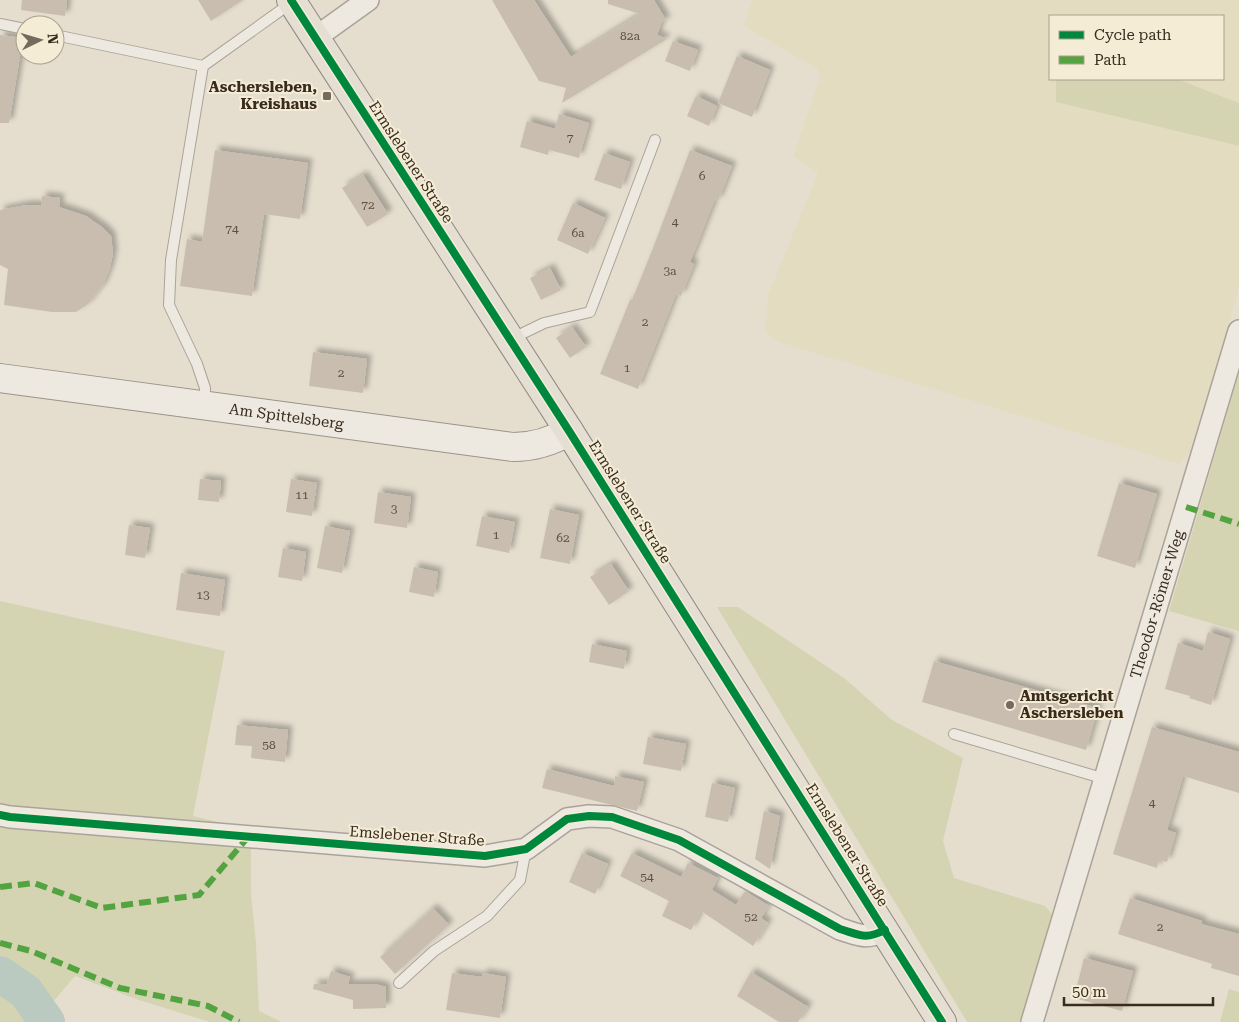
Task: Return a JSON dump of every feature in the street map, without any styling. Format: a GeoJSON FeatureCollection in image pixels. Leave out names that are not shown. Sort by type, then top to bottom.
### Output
{"type":"FeatureCollection","features":[{"type":"Feature","properties":{"kind":"main road","name":"Ermslebener Straße"},"geometry":{"type":"LineString","coordinates":[[292,1],[569,431],[942,1022]]}},
{"type":"Feature","properties":{"kind":"main road","name":"Am Spittelsberg"},"geometry":{"type":"LineString","coordinates":[[0,378],[513,446],[528,447],[558,438],[569,431]]}},
{"type":"Feature","properties":{"kind":"street"},"geometry":{"type":"LineString","coordinates":[[315,38],[368,0]]}},
{"type":"Feature","properties":{"kind":"street","name":"Theodor-Römer-Weg"},"geometry":{"type":"LineString","coordinates":[[1032,1022],[1239,331]]}},
{"type":"Feature","properties":{"kind":"street","name":"Emslebener Straße"},"geometry":{"type":"LineString","coordinates":[[0,815],[486,856],[526,849],[567,819],[590,816],[612,817],[679,840],[840,929],[862,936],[873,936],[885,930]]}},
{"type":"Feature","properties":{"kind":"lane"},"geometry":{"type":"LineString","coordinates":[[205,405],[205,388],[198,364],[169,305],[171,260],[203,66],[292,1]]}},
{"type":"Feature","properties":{"kind":"lane"},"geometry":{"type":"LineString","coordinates":[[0,24],[15,27]]}},
{"type":"Feature","properties":{"kind":"lane"},"geometry":{"type":"LineString","coordinates":[[65,37],[203,66]]}},
{"type":"Feature","properties":{"kind":"lane"},"geometry":{"type":"LineString","coordinates":[[510,339],[544,323],[590,312],[655,140]]}},
{"type":"Feature","properties":{"kind":"lane"},"geometry":{"type":"LineString","coordinates":[[954,734],[1105,778]]}},
{"type":"Feature","properties":{"kind":"lane"},"geometry":{"type":"LineString","coordinates":[[399,983],[434,951],[487,916],[520,880],[526,849]]}},
{"type":"Feature","properties":{"kind":"shaded area"},"geometry":{"type":"Polygon","coordinates":[[[752,0],[1239,0],[1239,103],[1180,80],[1224,80],[1224,15],[1049,15],[1049,80],[1056,80],[1056,102],[1239,146],[1239,287],[1196,445],[1179,464],[779,342],[765,332],[768,295],[818,173],[793,156],[820,78],[817,69],[744,26],[752,0]]]}},
{"type":"Feature","properties":{"kind":"green space"},"geometry":{"type":"Polygon","coordinates":[[[1056,80],[1180,80],[1239,103],[1239,146],[1056,102],[1056,80]]]}},
{"type":"Feature","properties":{"kind":"green space"},"geometry":{"type":"Polygon","coordinates":[[[1239,373],[1239,631],[1169,611],[1239,373]]]}},
{"type":"Feature","properties":{"kind":"green space"},"geometry":{"type":"Polygon","coordinates":[[[0,601],[225,651],[193,816],[251,830],[251,894],[256,943],[259,1011],[282,1022],[210,1022],[139,1000],[75,976],[46,1010],[59,1022],[0,1022],[0,601]]]}},
{"type":"Feature","properties":{"kind":"green space"},"geometry":{"type":"Polygon","coordinates":[[[717,607],[738,607],[844,678],[892,720],[963,758],[943,841],[954,878],[1045,906],[1052,914],[1021,1022],[967,1022],[717,607]]]}},
{"type":"Feature","properties":{"kind":"green space"},"geometry":{"type":"Polygon","coordinates":[[[1229,989],[1239,992],[1239,1022],[1220,1022],[1229,989]]]}},
{"type":"Feature","properties":{"kind":"building"},"geometry":{"type":"Polygon","coordinates":[[[22,0],[67,0],[65,16],[21,10],[22,0]]]}},
{"type":"Feature","properties":{"kind":"building"},"geometry":{"type":"Polygon","coordinates":[[[198,0],[243,0],[211,21],[198,0]]]}},
{"type":"Feature","properties":{"kind":"building"},"geometry":{"type":"Polygon","coordinates":[[[492,0],[534,0],[571,57],[640,14],[608,4],[608,0],[654,0],[667,22],[662,21],[657,35],[667,39],[562,103],[566,88],[539,81],[492,0]]]}},
{"type":"Feature","properties":{"kind":"building"},"geometry":{"type":"Polygon","coordinates":[[[0,35],[15,37],[15,65],[19,65],[9,123],[0,123],[0,35]]]}},
{"type":"Feature","properties":{"kind":"building"},"geometry":{"type":"Polygon","coordinates":[[[673,41],[698,50],[690,71],[665,61],[673,41]]]}},
{"type":"Feature","properties":{"kind":"building"},"geometry":{"type":"Polygon","coordinates":[[[737,56],[770,70],[752,117],[718,103],[737,56]]]}},
{"type":"Feature","properties":{"kind":"building"},"geometry":{"type":"Polygon","coordinates":[[[696,96],[717,106],[709,126],[687,116],[696,96]]]}},
{"type":"Feature","properties":{"kind":"building"},"geometry":{"type":"Polygon","coordinates":[[[559,114],[589,123],[579,158],[549,150],[548,155],[520,147],[527,121],[555,129],[559,114]]]}},
{"type":"Feature","properties":{"kind":"building"},"geometry":{"type":"Polygon","coordinates":[[[215,150],[308,163],[300,219],[264,214],[252,296],[180,286],[187,239],[202,242],[215,150]]]}},
{"type":"Feature","properties":{"kind":"building"},"geometry":{"type":"Polygon","coordinates":[[[690,150],[732,166],[718,201],[715,199],[690,262],[694,264],[681,296],[676,294],[638,389],[600,374],[653,248],[690,150]]]}},
{"type":"Feature","properties":{"kind":"building"},"geometry":{"type":"Polygon","coordinates":[[[604,153],[630,162],[621,189],[594,180],[604,153]]]}},
{"type":"Feature","properties":{"kind":"building"},"geometry":{"type":"Polygon","coordinates":[[[363,175],[388,214],[367,227],[342,188],[363,175]]]}},
{"type":"Feature","properties":{"kind":"building"},"geometry":{"type":"Polygon","coordinates":[[[42,196],[60,198],[59,207],[86,216],[111,236],[113,253],[110,268],[103,285],[88,304],[76,312],[52,312],[4,305],[8,269],[0,265],[0,210],[26,205],[41,205],[42,196]]]}},
{"type":"Feature","properties":{"kind":"building"},"geometry":{"type":"Polygon","coordinates":[[[573,203],[605,218],[588,254],[557,240],[573,203]]]}},
{"type":"Feature","properties":{"kind":"building"},"geometry":{"type":"Polygon","coordinates":[[[550,268],[561,290],[541,300],[530,278],[550,268]]]}},
{"type":"Feature","properties":{"kind":"building"},"geometry":{"type":"Polygon","coordinates":[[[572,327],[586,347],[570,358],[556,338],[572,327]]]}},
{"type":"Feature","properties":{"kind":"building"},"geometry":{"type":"Polygon","coordinates":[[[313,352],[367,359],[363,393],[309,386],[313,352]]]}},
{"type":"Feature","properties":{"kind":"building"},"geometry":{"type":"Polygon","coordinates":[[[200,479],[221,481],[219,502],[198,500],[200,479]]]}},
{"type":"Feature","properties":{"kind":"building"},"geometry":{"type":"Polygon","coordinates":[[[291,479],[317,483],[312,516],[286,512],[291,479]]]}},
{"type":"Feature","properties":{"kind":"building"},"geometry":{"type":"Polygon","coordinates":[[[1119,483],[1157,494],[1135,568],[1097,556],[1119,483]]]}},
{"type":"Feature","properties":{"kind":"building"},"geometry":{"type":"Polygon","coordinates":[[[378,492],[411,497],[407,528],[374,523],[378,492]]]}},
{"type":"Feature","properties":{"kind":"building"},"geometry":{"type":"Polygon","coordinates":[[[550,509],[579,515],[570,564],[540,558],[550,509]]]}},
{"type":"Feature","properties":{"kind":"building"},"geometry":{"type":"Polygon","coordinates":[[[482,516],[515,522],[509,553],[476,546],[482,516]]]}},
{"type":"Feature","properties":{"kind":"building"},"geometry":{"type":"Polygon","coordinates":[[[129,525],[150,528],[145,558],[125,555],[129,525]]]}},
{"type":"Feature","properties":{"kind":"building"},"geometry":{"type":"Polygon","coordinates":[[[325,526],[350,531],[342,573],[317,568],[325,526]]]}},
{"type":"Feature","properties":{"kind":"building"},"geometry":{"type":"Polygon","coordinates":[[[283,548],[306,552],[302,581],[278,577],[283,548]]]}},
{"type":"Feature","properties":{"kind":"building"},"geometry":{"type":"Polygon","coordinates":[[[611,564],[629,591],[609,605],[590,577],[611,564]]]}},
{"type":"Feature","properties":{"kind":"building"},"geometry":{"type":"Polygon","coordinates":[[[414,567],[438,572],[434,597],[409,592],[414,567]]]}},
{"type":"Feature","properties":{"kind":"building"},"geometry":{"type":"Polygon","coordinates":[[[181,573],[225,580],[220,616],[176,610],[181,573]]]}},
{"type":"Feature","properties":{"kind":"building"},"geometry":{"type":"Polygon","coordinates":[[[1208,632],[1230,639],[1211,705],[1189,698],[1190,696],[1165,689],[1178,643],[1203,651],[1208,632]]]}},
{"type":"Feature","properties":{"kind":"building"},"geometry":{"type":"Polygon","coordinates":[[[592,644],[627,651],[624,669],[589,662],[592,644]]]}},
{"type":"Feature","properties":{"kind":"building","name":"Amtsgericht Aschersleben"},"geometry":{"type":"Polygon","coordinates":[[[934,661],[1098,708],[1086,750],[922,702],[934,661]]]}},
{"type":"Feature","properties":{"kind":"building"},"geometry":{"type":"Polygon","coordinates":[[[237,725],[288,730],[285,762],[251,758],[252,746],[235,745],[237,725]]]}},
{"type":"Feature","properties":{"kind":"building"},"geometry":{"type":"Polygon","coordinates":[[[1152,727],[1239,752],[1239,793],[1183,776],[1167,830],[1176,833],[1167,862],[1159,860],[1157,868],[1113,854],[1152,727]]]}},
{"type":"Feature","properties":{"kind":"building"},"geometry":{"type":"Polygon","coordinates":[[[648,737],[686,744],[681,771],[643,764],[648,737]]]}},
{"type":"Feature","properties":{"kind":"building"},"geometry":{"type":"Polygon","coordinates":[[[547,769],[614,786],[615,776],[644,782],[637,811],[542,788],[547,769]]]}},
{"type":"Feature","properties":{"kind":"building"},"geometry":{"type":"Polygon","coordinates":[[[712,783],[735,788],[728,822],[705,817],[712,783]]]}},
{"type":"Feature","properties":{"kind":"building"},"geometry":{"type":"Polygon","coordinates":[[[764,811],[780,816],[770,869],[755,859],[764,811]]]}},
{"type":"Feature","properties":{"kind":"building"},"geometry":{"type":"Polygon","coordinates":[[[582,853],[608,864],[595,894],[569,882],[582,853]]]}},
{"type":"Feature","properties":{"kind":"building"},"geometry":{"type":"Polygon","coordinates":[[[632,853],[681,877],[688,863],[718,878],[712,890],[736,905],[745,891],[769,906],[761,918],[768,923],[753,946],[701,911],[691,930],[662,916],[669,901],[620,876],[632,853]]]}},
{"type":"Feature","properties":{"kind":"building"},"geometry":{"type":"Polygon","coordinates":[[[1130,898],[1202,921],[1201,924],[1239,934],[1239,976],[1211,968],[1212,964],[1118,934],[1130,898]]]}},
{"type":"Feature","properties":{"kind":"building"},"geometry":{"type":"Polygon","coordinates":[[[433,908],[449,925],[395,974],[380,957],[433,908]]]}},
{"type":"Feature","properties":{"kind":"building"},"geometry":{"type":"Polygon","coordinates":[[[1084,958],[1133,971],[1122,1011],[1074,998],[1084,958]]]}},
{"type":"Feature","properties":{"kind":"building"},"geometry":{"type":"Polygon","coordinates":[[[331,971],[350,977],[348,984],[375,984],[386,987],[386,1008],[353,1009],[353,1000],[313,989],[314,984],[327,984],[331,971]]]}},
{"type":"Feature","properties":{"kind":"building"},"geometry":{"type":"Polygon","coordinates":[[[751,972],[808,1007],[798,1022],[779,1022],[737,996],[751,972]]]}},
{"type":"Feature","properties":{"kind":"building"},"geometry":{"type":"Polygon","coordinates":[[[452,973],[482,977],[483,973],[506,977],[500,1018],[446,1010],[452,973]]]}},
{"type":"Feature","properties":{"kind":"waterway"},"geometry":{"type":"LineString","coordinates":[[0,974],[26,992],[47,1022]]}},
{"type":"Feature","properties":{"kind":"marked path"},"geometry":{"type":"LineString","coordinates":[[1186,507],[1239,524]]}},
{"type":"Feature","properties":{"kind":"marked path"},"geometry":{"type":"LineString","coordinates":[[0,887],[34,883],[102,908],[199,895],[248,837]]}},
{"type":"Feature","properties":{"kind":"marked path"},"geometry":{"type":"LineString","coordinates":[[0,943],[31,951],[120,988],[208,1006],[239,1022]]}},
{"type":"Feature","properties":{"kind":"cycle path"},"geometry":{"type":"LineString","coordinates":[[291,0],[569,431],[942,1022]]}},
{"type":"Feature","properties":{"kind":"cycle path"},"geometry":{"type":"LineString","coordinates":[[0,815],[485,856],[526,849],[567,819],[589,816],[612,817],[679,840],[840,929],[867,936],[885,930]]}},
{"type":"Feature","properties":{"kind":"place","name":"Aschersleben, Kreishaus"},"geometry":{"type":"Point","coordinates":[327,96]}},
{"type":"Feature","properties":{"kind":"place","name":"Amtsgericht Aschersleben"},"geometry":{"type":"Point","coordinates":[1010,705]}}]}
